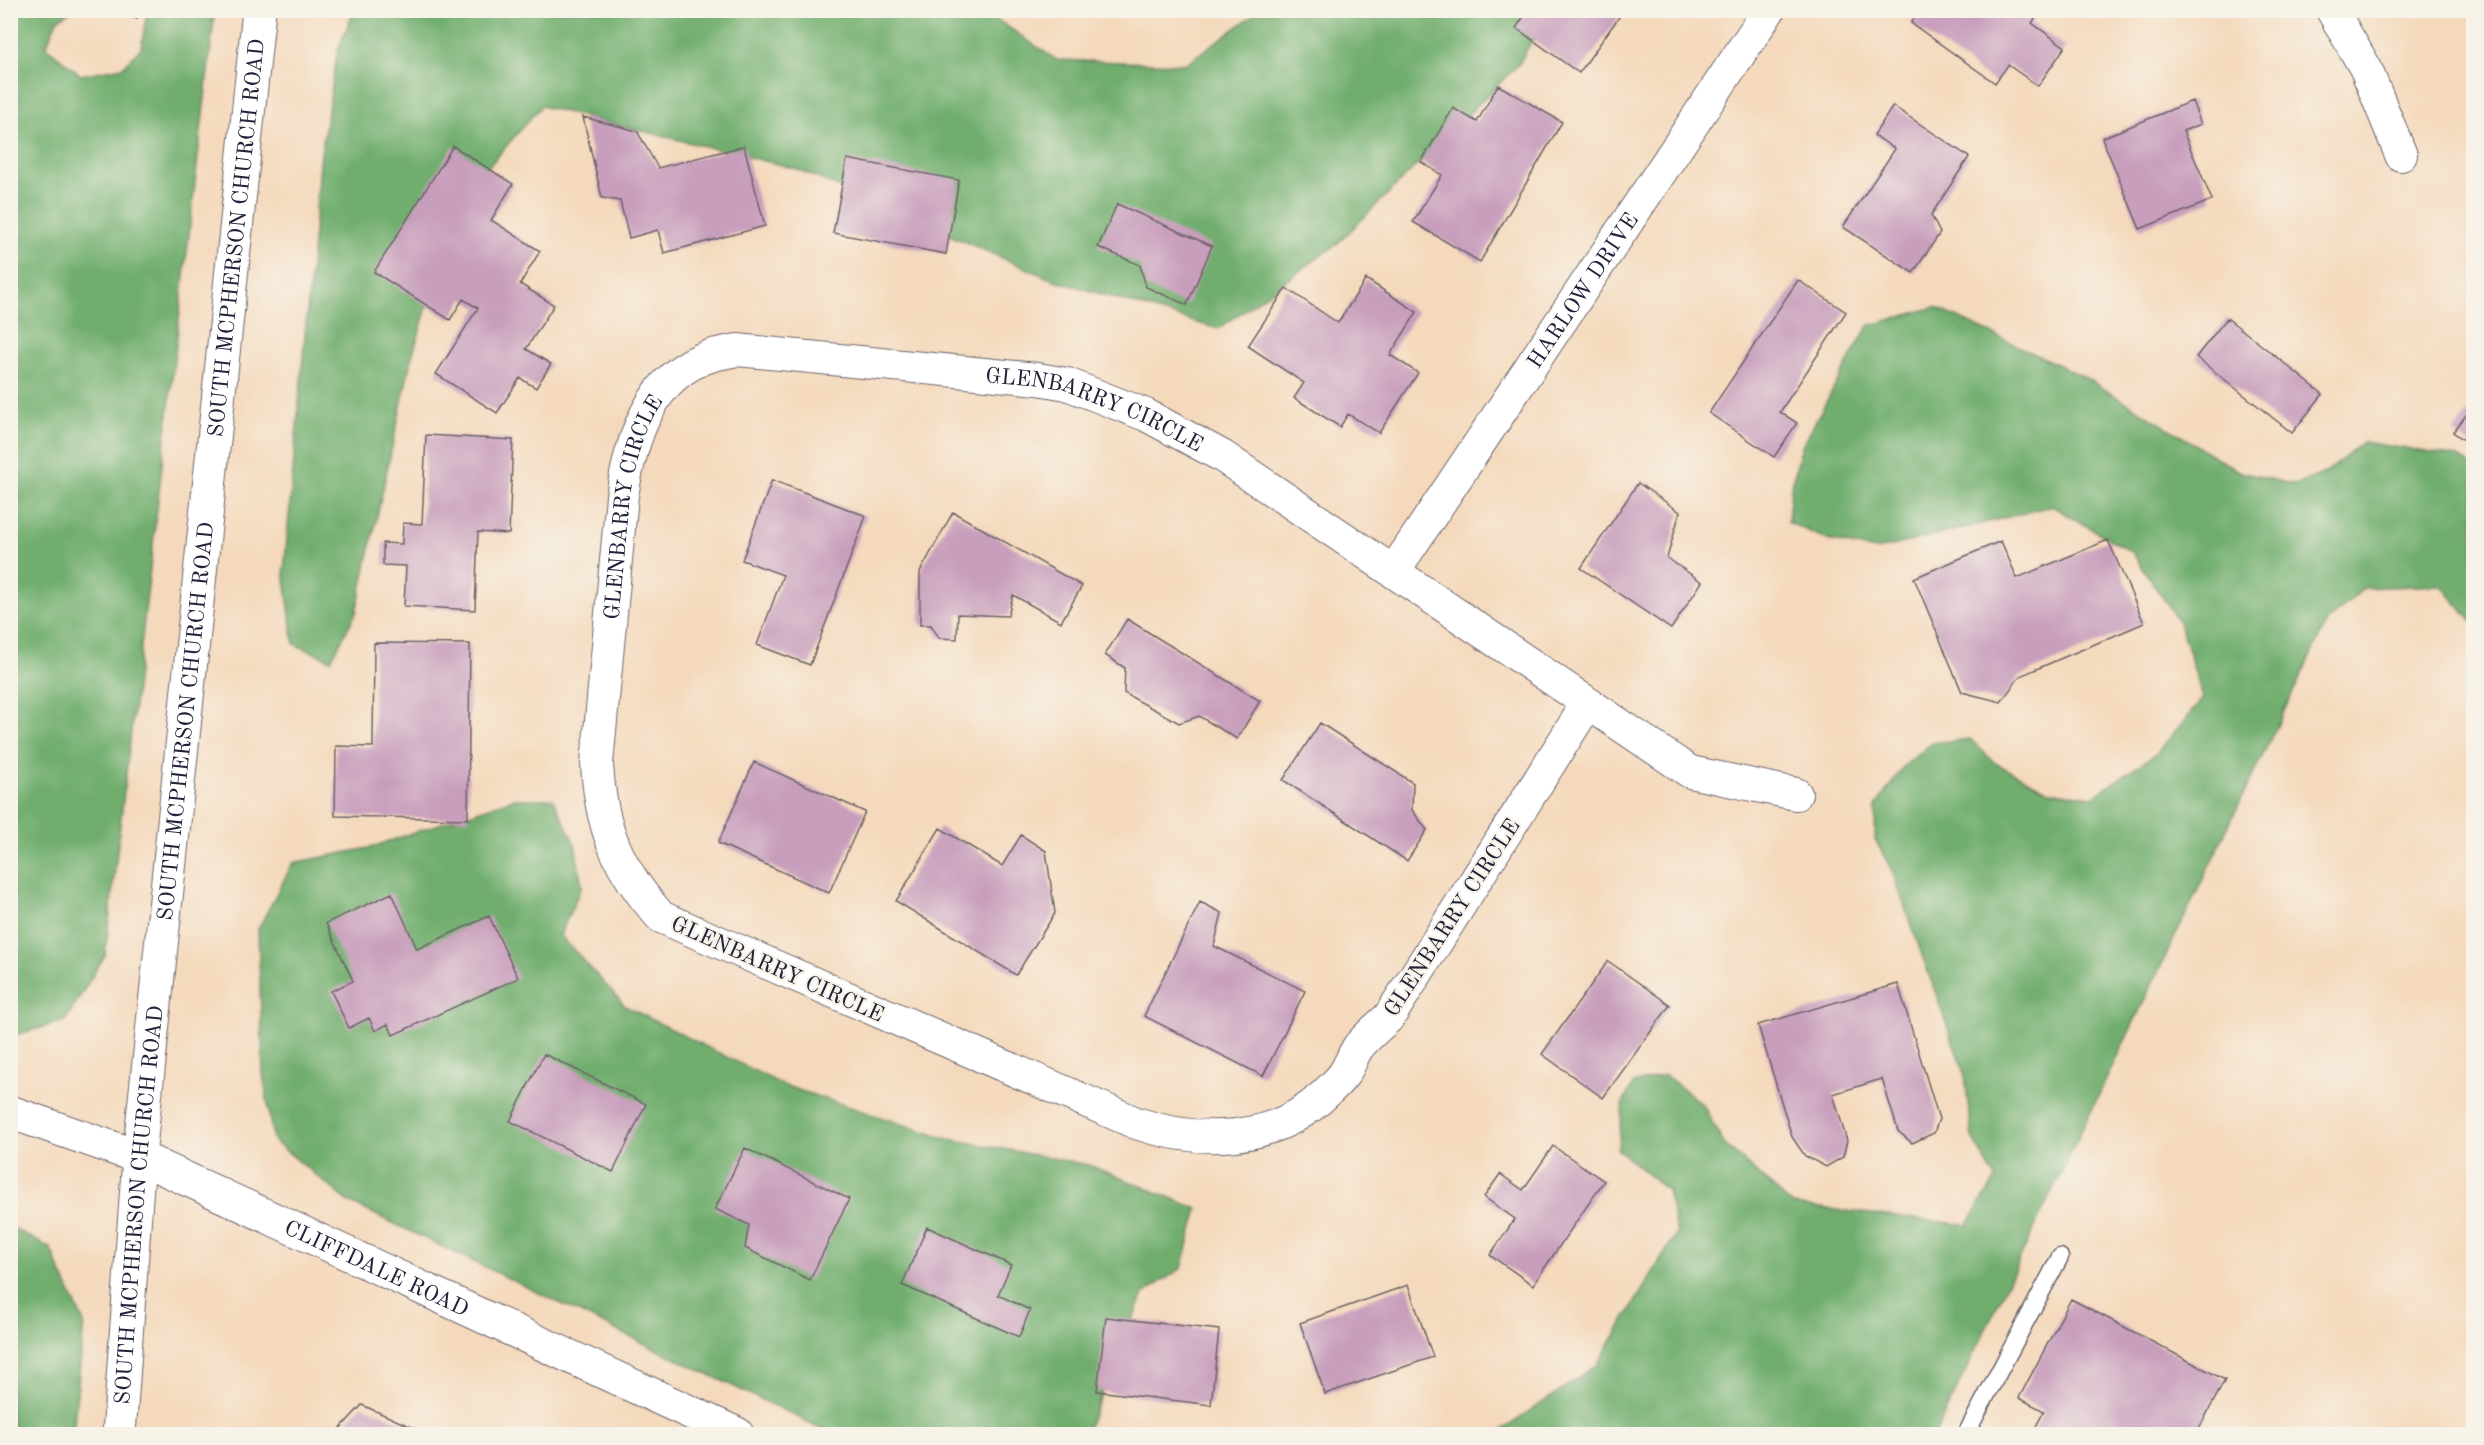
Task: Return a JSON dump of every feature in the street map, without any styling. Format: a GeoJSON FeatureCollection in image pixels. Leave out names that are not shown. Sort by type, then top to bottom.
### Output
{"type":"FeatureCollection","features":[{"type":"Feature","properties":{"kind":"main road","name":"SOUTH MCPHERSON CHURCH ROAD"},"geometry":{"type":"LineString","coordinates":[[119,1434],[139,1157],[260,10]]}},
{"type":"Feature","properties":{"kind":"main road","name":"CLIFFDALE ROAD"},"geometry":{"type":"LineString","coordinates":[[10,1112],[139,1157],[737,1434]]}},
{"type":"Feature","properties":{"kind":"street","name":"HARLOW DRIVE"},"geometry":{"type":"LineString","coordinates":[[1394,571],[1769,10]]}},
{"type":"Feature","properties":{"kind":"street"},"geometry":{"type":"LineString","coordinates":[[2332,10],[2367,69],[2402,155]]}},
{"type":"Feature","properties":{"kind":"street","name":"GLENBARRY CIRCLE"},"geometry":{"type":"LineString","coordinates":[[737,350],[765,351],[1038,379],[1067,384],[1146,415],[1222,456],[1394,571],[1588,703],[1389,1017],[1358,1047],[1343,1075],[1324,1096],[1301,1113],[1276,1125],[1248,1133],[1220,1137],[1191,1137],[1136,1124],[661,917],[626,873],[603,820],[598,792],[597,763],[622,496],[627,465],[646,411],[662,388],[684,369],[709,356],[737,350]]}},
{"type":"Feature","properties":{"kind":"street"},"geometry":{"type":"LineString","coordinates":[[1588,703],[1690,772],[1796,794]]}},
{"type":"Feature","properties":{"kind":"lane"},"geometry":{"type":"LineString","coordinates":[[1966,1434],[2060,1257]]}},
{"type":"Feature","properties":{"kind":"green space"},"geometry":{"type":"Polygon","coordinates":[[[11,10],[71,11],[57,20],[46,47],[81,75],[123,67],[141,48],[147,11],[215,11],[105,955],[65,1021],[11,1036],[11,10]]]}},
{"type":"Feature","properties":{"kind":"green space"},"geometry":{"type":"Polygon","coordinates":[[[354,11],[984,11],[1057,60],[1185,64],[1259,11],[1548,11],[1519,64],[1336,245],[1218,329],[1051,279],[797,169],[541,106],[459,201],[411,360],[356,613],[331,660],[294,644],[284,572],[321,153],[338,49],[354,11]]]}},
{"type":"Feature","properties":{"kind":"green space"},"geometry":{"type":"Polygon","coordinates":[[[1935,307],[2086,378],[2240,472],[2295,485],[2327,472],[2363,442],[2458,457],[2473,466],[2473,623],[2441,585],[2364,588],[2327,622],[1935,1434],[1642,1434],[1631,1430],[1627,1434],[1497,1434],[1597,1365],[1677,1233],[1667,1190],[1618,1150],[1623,1103],[1633,1084],[1665,1075],[1703,1105],[1724,1144],[1793,1205],[1967,1225],[1996,1179],[1972,1138],[1965,1076],[1892,871],[1875,839],[1876,806],[1904,766],[1932,743],[1970,739],[1995,763],[2049,791],[2092,797],[2157,753],[2203,698],[2179,622],[2132,552],[2052,506],[1876,550],[1828,540],[1788,522],[1791,488],[1802,446],[1868,326],[1935,307]]]}},
{"type":"Feature","properties":{"kind":"green space"},"geometry":{"type":"Polygon","coordinates":[[[513,799],[553,799],[575,844],[582,886],[560,935],[625,1006],[783,1085],[944,1138],[1089,1165],[1198,1209],[1182,1268],[1143,1294],[1087,1429],[1095,1434],[833,1434],[349,1202],[273,1140],[263,1073],[258,929],[293,863],[369,848],[513,799]]]}},
{"type":"Feature","properties":{"kind":"green space"},"geometry":{"type":"Polygon","coordinates":[[[11,1227],[50,1248],[84,1323],[73,1434],[11,1434],[11,1227]]]}},
{"type":"Feature","properties":{"kind":"building"},"geometry":{"type":"Polygon","coordinates":[[[99,10],[138,10],[137,18],[99,10]]]}},
{"type":"Feature","properties":{"kind":"building"},"geometry":{"type":"Polygon","coordinates":[[[1528,10],[1624,10],[1579,73],[1516,28],[1528,10]]]}},
{"type":"Feature","properties":{"kind":"building"},"geometry":{"type":"Polygon","coordinates":[[[1920,10],[2041,10],[2032,23],[2065,47],[2038,86],[2008,65],[1995,83],[1911,23],[1920,10]]]}},
{"type":"Feature","properties":{"kind":"building"},"geometry":{"type":"Polygon","coordinates":[[[1498,85],[1562,122],[1480,262],[1413,222],[1442,175],[1421,162],[1453,108],[1477,122],[1498,85]]]}},
{"type":"Feature","properties":{"kind":"building"},"geometry":{"type":"Polygon","coordinates":[[[2192,101],[2201,124],[2183,131],[2212,200],[2140,229],[2102,138],[2192,101]]]}},
{"type":"Feature","properties":{"kind":"building"},"geometry":{"type":"Polygon","coordinates":[[[1893,106],[1969,157],[1931,215],[1940,233],[1913,273],[1843,227],[1895,149],[1874,135],[1893,106]]]}},
{"type":"Feature","properties":{"kind":"building"},"geometry":{"type":"Polygon","coordinates":[[[583,117],[637,131],[658,168],[744,146],[765,226],[664,253],[658,230],[629,238],[620,201],[602,198],[583,117]]]}},
{"type":"Feature","properties":{"kind":"building"},"geometry":{"type":"Polygon","coordinates":[[[453,146],[513,184],[491,220],[540,251],[520,284],[554,305],[526,349],[551,364],[536,388],[520,378],[497,413],[436,374],[478,308],[463,299],[450,320],[374,272],[453,146]]]}},
{"type":"Feature","properties":{"kind":"building"},"geometry":{"type":"Polygon","coordinates":[[[847,159],[959,180],[946,254],[833,233],[847,159]]]}},
{"type":"Feature","properties":{"kind":"building"},"geometry":{"type":"Polygon","coordinates":[[[1117,204],[1212,246],[1187,305],[1146,287],[1140,265],[1098,247],[1117,204]]]}},
{"type":"Feature","properties":{"kind":"building"},"geometry":{"type":"Polygon","coordinates":[[[1366,279],[1417,312],[1390,355],[1418,373],[1379,433],[1348,414],[1340,427],[1294,398],[1304,383],[1248,346],[1286,288],[1338,323],[1366,279]]]}},
{"type":"Feature","properties":{"kind":"building"},"geometry":{"type":"Polygon","coordinates":[[[1798,280],[1846,312],[1780,412],[1797,423],[1774,457],[1709,413],[1798,280]]]}},
{"type":"Feature","properties":{"kind":"building"},"geometry":{"type":"Polygon","coordinates":[[[2227,318],[2323,394],[2292,433],[2196,357],[2227,318]]]}},
{"type":"Feature","properties":{"kind":"building"},"geometry":{"type":"Polygon","coordinates":[[[2474,405],[2474,447],[2453,432],[2474,405]]]}},
{"type":"Feature","properties":{"kind":"building"},"geometry":{"type":"Polygon","coordinates":[[[426,435],[513,440],[509,534],[478,532],[475,610],[404,606],[406,566],[383,565],[383,543],[402,544],[403,523],[422,524],[426,435]]]}},
{"type":"Feature","properties":{"kind":"building"},"geometry":{"type":"Polygon","coordinates":[[[772,480],[866,516],[810,665],[757,645],[783,575],[742,560],[772,480]]]}},
{"type":"Feature","properties":{"kind":"building"},"geometry":{"type":"Polygon","coordinates":[[[1638,483],[1680,512],[1667,558],[1702,582],[1671,629],[1581,568],[1638,483]]]}},
{"type":"Feature","properties":{"kind":"building"},"geometry":{"type":"Polygon","coordinates":[[[953,512],[1082,586],[1061,622],[1013,595],[1008,616],[958,614],[957,639],[939,638],[931,625],[920,625],[920,572],[953,512]]]}},
{"type":"Feature","properties":{"kind":"building"},"geometry":{"type":"Polygon","coordinates":[[[2108,540],[2144,623],[2020,676],[2001,702],[1962,692],[1914,578],[2001,541],[2017,578],[2108,540]]]}},
{"type":"Feature","properties":{"kind":"building"},"geometry":{"type":"Polygon","coordinates":[[[1127,619],[1260,701],[1237,739],[1199,716],[1179,723],[1124,693],[1125,668],[1105,655],[1127,619]]]}},
{"type":"Feature","properties":{"kind":"building"},"geometry":{"type":"Polygon","coordinates":[[[374,643],[470,644],[468,819],[335,816],[336,746],[373,747],[374,643]]]}},
{"type":"Feature","properties":{"kind":"building"},"geometry":{"type":"Polygon","coordinates":[[[1320,723],[1413,783],[1412,810],[1427,830],[1407,861],[1283,780],[1320,723]]]}},
{"type":"Feature","properties":{"kind":"building"},"geometry":{"type":"Polygon","coordinates":[[[754,762],[865,812],[829,893],[718,843],[754,762]]]}},
{"type":"Feature","properties":{"kind":"building"},"geometry":{"type":"Polygon","coordinates":[[[940,828],[1002,866],[1021,835],[1046,851],[1055,913],[1016,975],[896,901],[940,828]]]}},
{"type":"Feature","properties":{"kind":"building"},"geometry":{"type":"Polygon","coordinates":[[[392,893],[417,949],[489,916],[518,978],[393,1035],[388,1024],[375,1031],[369,1018],[349,1028],[331,991],[353,981],[326,923],[392,893]]]}},
{"type":"Feature","properties":{"kind":"building"},"geometry":{"type":"Polygon","coordinates":[[[1200,902],[1222,913],[1214,946],[1305,991],[1263,1076],[1144,1016],[1200,902]]]}},
{"type":"Feature","properties":{"kind":"building"},"geometry":{"type":"Polygon","coordinates":[[[1608,961],[1670,1005],[1603,1098],[1542,1054],[1608,961]]]}},
{"type":"Feature","properties":{"kind":"building"},"geometry":{"type":"Polygon","coordinates":[[[1898,984],[1939,1119],[1934,1133],[1912,1143],[1898,1131],[1882,1079],[1833,1094],[1847,1141],[1843,1157],[1826,1167],[1805,1156],[1792,1137],[1758,1025],[1898,984]]]}},
{"type":"Feature","properties":{"kind":"building"},"geometry":{"type":"Polygon","coordinates":[[[544,1054],[646,1104],[613,1172],[510,1121],[544,1054]]]}},
{"type":"Feature","properties":{"kind":"building"},"geometry":{"type":"Polygon","coordinates":[[[1553,1146],[1604,1181],[1533,1285],[1490,1255],[1515,1219],[1484,1197],[1500,1174],[1523,1190],[1553,1146]]]}},
{"type":"Feature","properties":{"kind":"building"},"geometry":{"type":"Polygon","coordinates":[[[745,1148],[849,1199],[810,1280],[745,1248],[749,1225],[715,1209],[745,1148]]]}},
{"type":"Feature","properties":{"kind":"building"},"geometry":{"type":"Polygon","coordinates":[[[927,1227],[1011,1265],[998,1295],[1030,1310],[1019,1337],[902,1285],[927,1227]]]}},
{"type":"Feature","properties":{"kind":"building"},"geometry":{"type":"Polygon","coordinates":[[[1408,1285],[1433,1357],[1325,1394],[1300,1323],[1408,1285]]]}},
{"type":"Feature","properties":{"kind":"building"},"geometry":{"type":"Polygon","coordinates":[[[2071,1299],[2225,1380],[2196,1434],[2032,1434],[2044,1411],[2019,1398],[2071,1299]]]}},
{"type":"Feature","properties":{"kind":"building"},"geometry":{"type":"Polygon","coordinates":[[[1106,1317],[1219,1330],[1211,1405],[1097,1391],[1106,1317]]]}},
{"type":"Feature","properties":{"kind":"building"},"geometry":{"type":"Polygon","coordinates":[[[362,1405],[423,1432],[422,1434],[335,1434],[362,1405]]]}}]}
